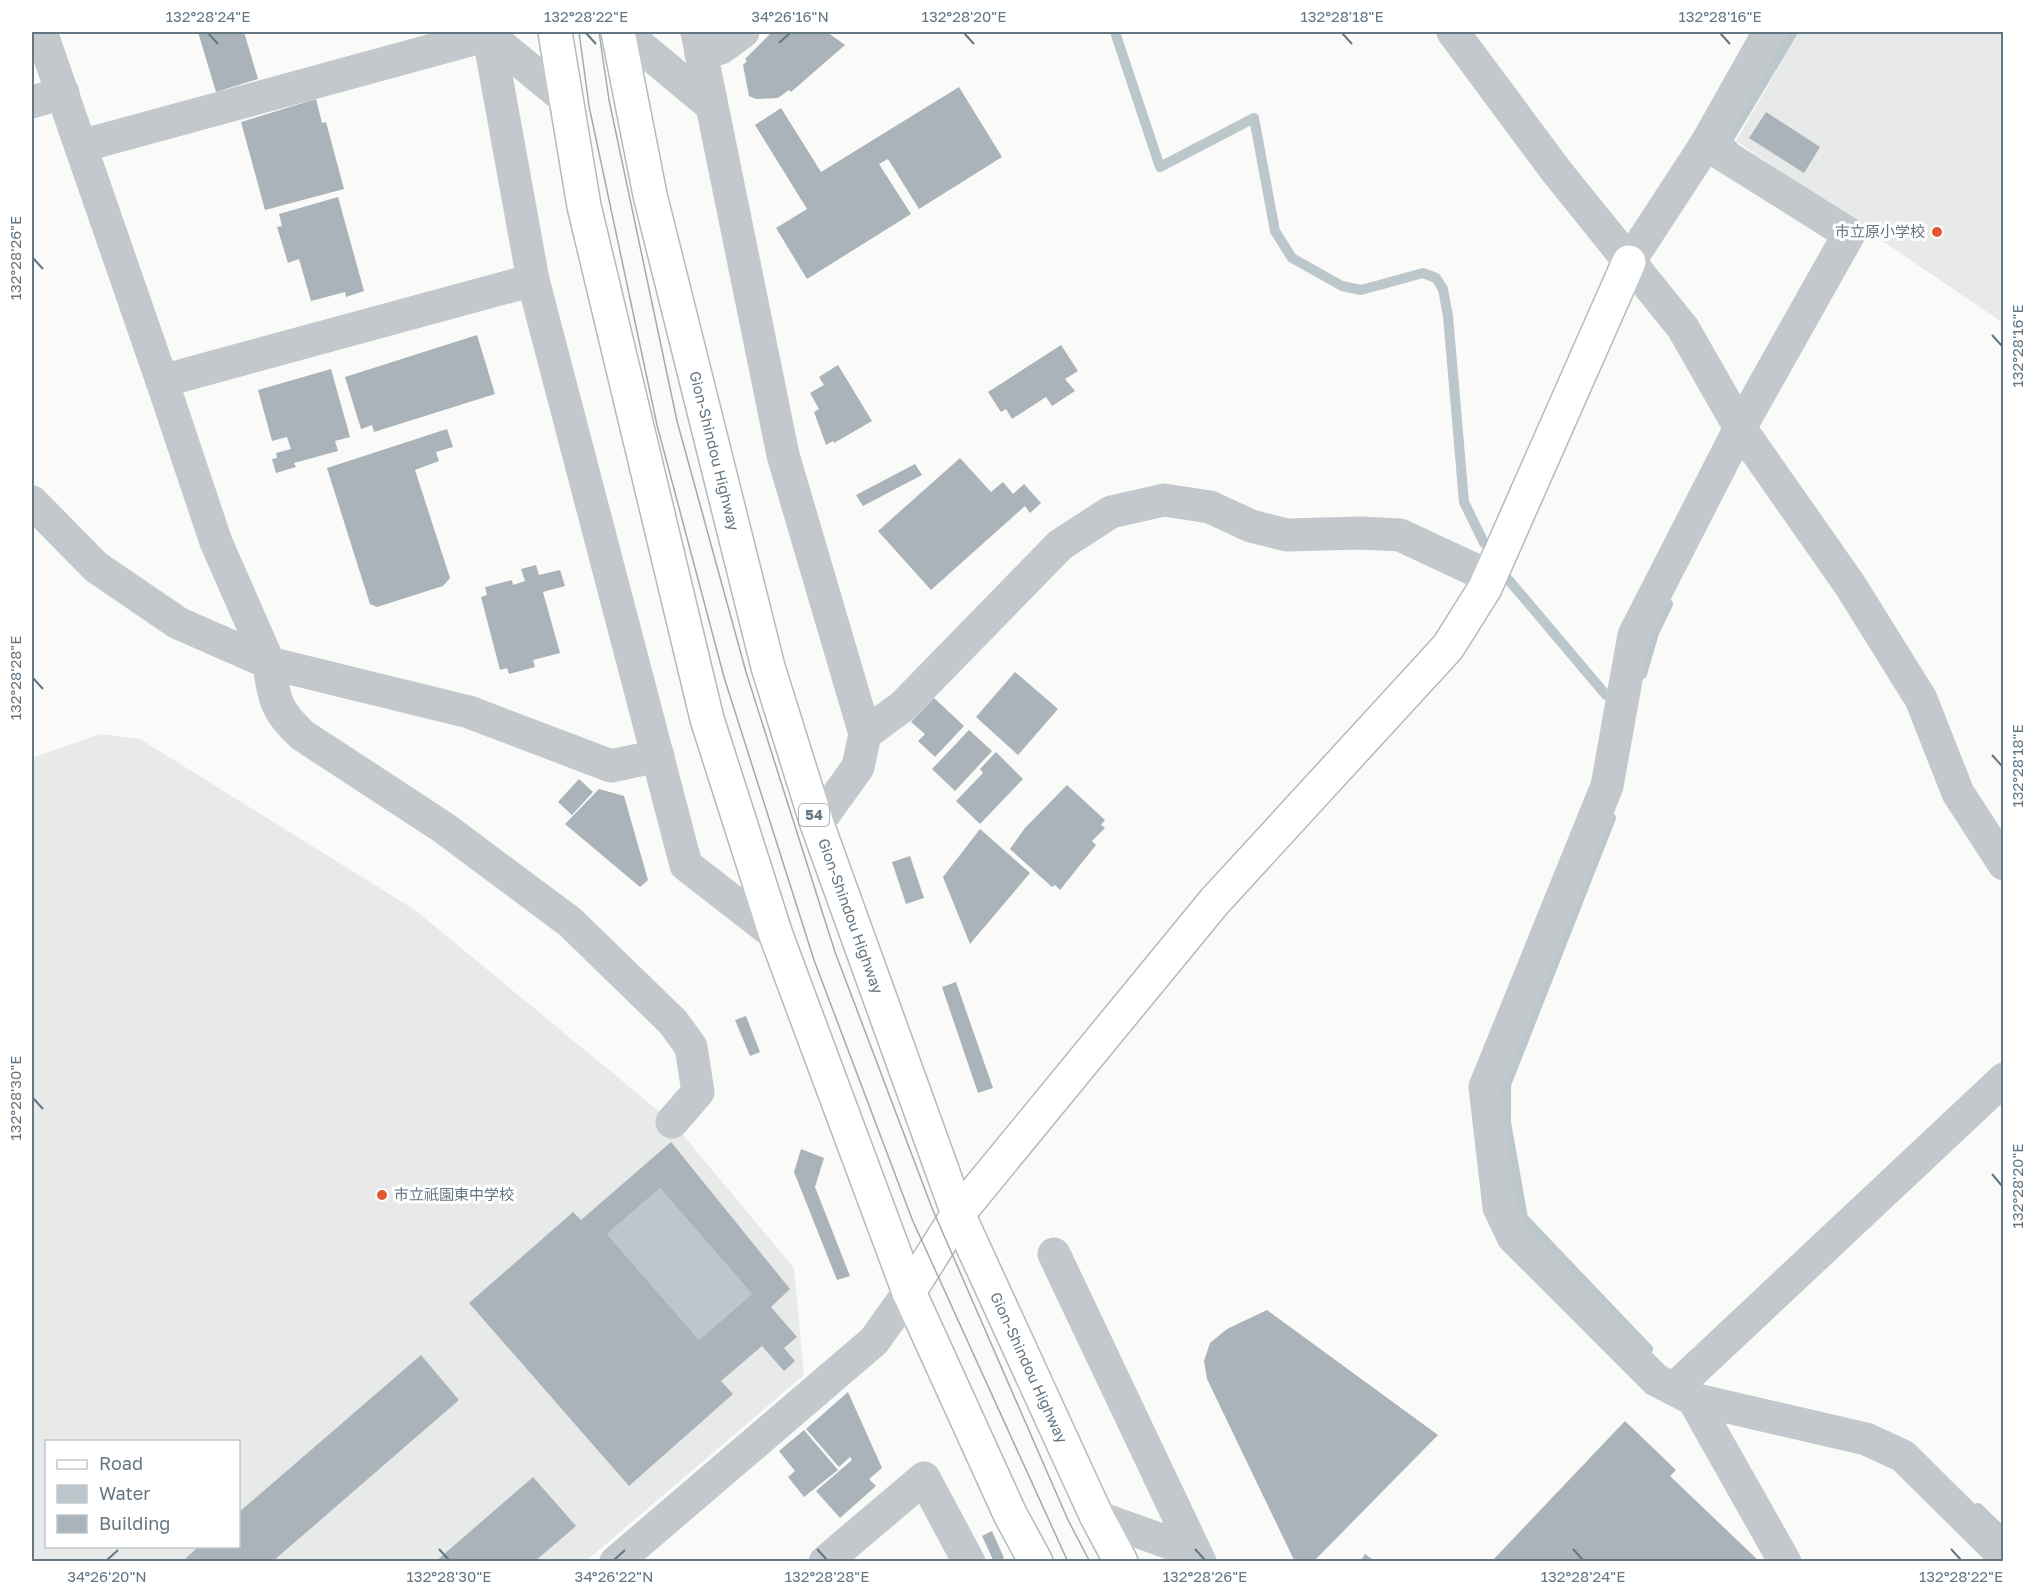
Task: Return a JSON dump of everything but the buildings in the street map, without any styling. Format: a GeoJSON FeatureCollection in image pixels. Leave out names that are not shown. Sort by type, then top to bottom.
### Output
{"type":"FeatureCollection","features":[{"type":"Feature","properties":{"kind":"main road"},"geometry":{"type":"LineString","coordinates":[[555,32],[584,206],[706,719],[776,935],[909,1292],[1010,1515],[1036,1562]]}},
{"type":"Feature","properties":{"kind":"main road","name":"Gion-Shindou Highway"},"geometry":{"type":"LineString","coordinates":[[621,32],[650,195],[762,644],[817,824],[958,1214],[1121,1562]]}},
{"type":"Feature","properties":{"kind":"main road"},"geometry":{"type":"LineString","coordinates":[[909,1292],[958,1214],[1214,902],[1448,647],[1490,577],[1629,262]]}},
{"type":"Feature","properties":{"kind":"street"},"geometry":{"type":"LineString","coordinates":[[41,32],[216,542],[269,663],[274,700],[282,717],[302,735],[444,828],[570,922],[673,1022],[691,1047],[698,1092],[672,1122]]}},
{"type":"Feature","properties":{"kind":"street"},"geometry":{"type":"LineString","coordinates":[[621,32],[711,105]]}},
{"type":"Feature","properties":{"kind":"street"},"geometry":{"type":"LineString","coordinates":[[743,32],[721,48],[699,43],[783,455],[865,734],[858,767],[817,824]]}},
{"type":"Feature","properties":{"kind":"street"},"geometry":{"type":"LineString","coordinates":[[1453,32],[1557,171],[1683,328],[1740,428],[1850,585],[1921,699],[1958,793],[2004,864]]}},
{"type":"Feature","properties":{"kind":"street"},"geometry":{"type":"LineString","coordinates":[[1629,262],[1706,144],[1768,32]]}},
{"type":"Feature","properties":{"kind":"street"},"geometry":{"type":"LineString","coordinates":[[81,146],[488,33]]}},
{"type":"Feature","properties":{"kind":"street"},"geometry":{"type":"LineString","coordinates":[[488,33],[567,100]]}},
{"type":"Feature","properties":{"kind":"street"},"geometry":{"type":"LineString","coordinates":[[488,33],[533,280],[686,865],[776,935]]}},
{"type":"Feature","properties":{"kind":"street"},"geometry":{"type":"LineString","coordinates":[[32,102],[63,93]]}},
{"type":"Feature","properties":{"kind":"street"},"geometry":{"type":"LineString","coordinates":[[1706,144],[1849,234],[1740,428],[1634,634],[1607,786],[1485,1087],[1499,1207],[1513,1237],[1656,1380],[1693,1400],[1866,1439],[1904,1456],[2004,1556]]}},
{"type":"Feature","properties":{"kind":"street"},"geometry":{"type":"LineString","coordinates":[[162,381],[533,280]]}},
{"type":"Feature","properties":{"kind":"street"},"geometry":{"type":"LineString","coordinates":[[865,734],[903,706],[1060,545],[1111,512],[1164,500],[1210,507],[1251,526],[1287,535],[1400,535],[1490,577]]}},
{"type":"Feature","properties":{"kind":"street"},"geometry":{"type":"LineString","coordinates":[[32,502],[96,567],[178,623],[269,663],[468,712],[611,766],[658,756]]}},
{"type":"Feature","properties":{"kind":"street"},"geometry":{"type":"LineString","coordinates":[[1785,1562],[1693,1400],[1678,1385],[2004,1079]]}},
{"type":"Feature","properties":{"kind":"street"},"geometry":{"type":"LineString","coordinates":[[1054,1254],[1198,1557]]}},
{"type":"Feature","properties":{"kind":"street"},"geometry":{"type":"LineString","coordinates":[[616,1562],[874,1341],[909,1292]]}},
{"type":"Feature","properties":{"kind":"street"},"geometry":{"type":"LineString","coordinates":[[825,1562],[919,1469],[969,1562]]}},
{"type":"Feature","properties":{"kind":"street"},"geometry":{"type":"LineString","coordinates":[[1098,1517],[1198,1557]]}},
{"type":"Feature","properties":{"kind":"shaded area","name":"市立原小学校"},"geometry":{"type":"Polygon","coordinates":[[[1799,32],[2003,32],[2003,323],[1736,141],[1799,32]]]}},
{"type":"Feature","properties":{"kind":"shaded area","name":"市立祇園東中学校"},"geometry":{"type":"Polygon","coordinates":[[[100,734],[140,739],[415,910],[672,1122],[794,1268],[804,1375],[586,1561],[32,1561],[32,758],[100,734]]]}},
{"type":"Feature","properties":{"kind":"water"},"geometry":{"type":"Polygon","coordinates":[[[660,1188],[752,1294],[699,1340],[607,1234],[660,1188]]]}},
{"type":"Feature","properties":{"kind":"waterway"},"geometry":{"type":"LineString","coordinates":[[1115,32],[1160,167],[1254,118],[1275,231],[1292,258],[1342,286],[1361,290],[1423,273],[1436,278],[1443,289],[1448,316],[1464,502],[1484,543]]}},
{"type":"Feature","properties":{"kind":"waterway"},"geometry":{"type":"LineString","coordinates":[[1733,146],[1727,142],[1793,32]]}},
{"type":"Feature","properties":{"kind":"waterway"},"geometry":{"type":"LineString","coordinates":[[1507,578],[1606,695]]}},
{"type":"Feature","properties":{"kind":"waterway"},"geometry":{"type":"LineString","coordinates":[[1642,674],[1654,633],[1668,604]]}},
{"type":"Feature","properties":{"kind":"waterway"},"geometry":{"type":"LineString","coordinates":[[1611,818],[1506,1085],[1506,1122],[1523,1218],[1648,1349]]}},
{"type":"Feature","properties":{"kind":"waterway"},"geometry":{"type":"LineString","coordinates":[[1978,1508],[2003,1532]]}},
{"type":"Feature","properties":{"kind":"tram line"},"geometry":{"type":"LineString","coordinates":[[579,32],[589,106],[657,425],[724,677],[814,960],[912,1219],[1068,1562]]}},
{"type":"Feature","properties":{"kind":"tram line"},"geometry":{"type":"LineString","coordinates":[[599,32],[609,100],[677,421],[746,672],[835,952],[932,1208],[1068,1520],[1090,1562]]}},
{"type":"Feature","properties":{"kind":"place","name":"市立原小学校"},"geometry":{"type":"Point","coordinates":[1937,232]}},
{"type":"Feature","properties":{"kind":"place","name":"市立祇園東中学校"},"geometry":{"type":"Point","coordinates":[382,1195]}}]}
